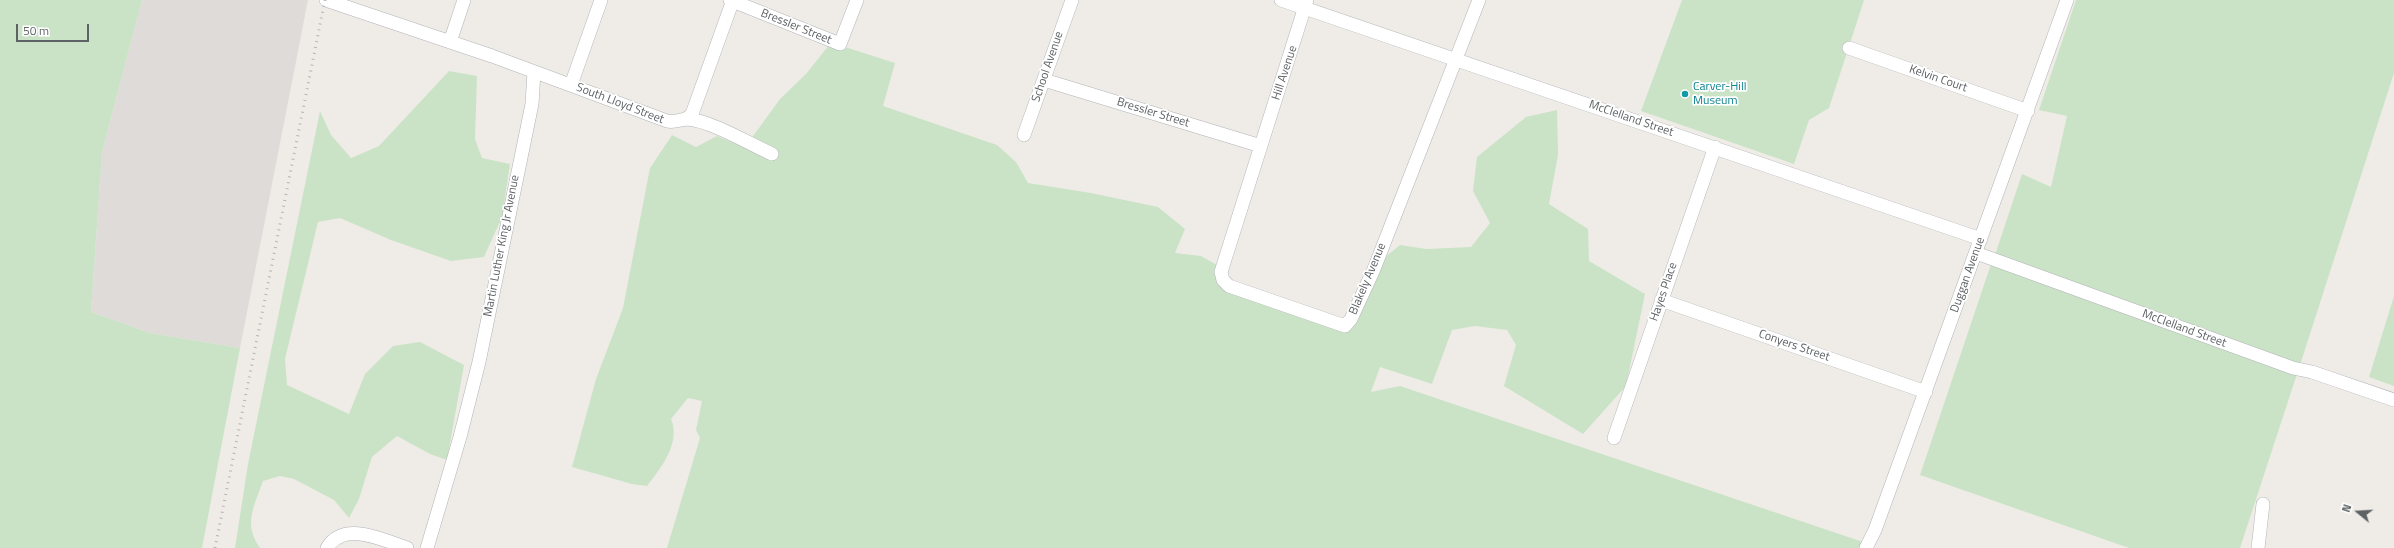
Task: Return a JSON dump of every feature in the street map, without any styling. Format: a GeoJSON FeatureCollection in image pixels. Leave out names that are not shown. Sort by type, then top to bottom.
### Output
{"type":"FeatureCollection","features":[{"type":"Feature","properties":{"kind":"street"},"geometry":{"type":"LineString","coordinates":[[326,0],[534,72]]}},
{"type":"Feature","properties":{"kind":"street"},"geometry":{"type":"LineString","coordinates":[[450,42],[464,0]]}},
{"type":"Feature","properties":{"kind":"street"},"geometry":{"type":"LineString","coordinates":[[571,85],[602,0]]}},
{"type":"Feature","properties":{"kind":"street"},"geometry":{"type":"LineString","coordinates":[[686,119],[692,114],[732,0]]}},
{"type":"Feature","properties":{"kind":"street","name":"Bressler Street"},"geometry":{"type":"LineString","coordinates":[[732,0],[840,44],[857,0]]}},
{"type":"Feature","properties":{"kind":"street","name":"School Avenue"},"geometry":{"type":"LineString","coordinates":[[1024,135],[1072,0]]}},
{"type":"Feature","properties":{"kind":"street","name":"McClelland Street"},"geometry":{"type":"LineString","coordinates":[[1281,0],[1306,4],[1457,60],[1981,239]]}},
{"type":"Feature","properties":{"kind":"street","name":"Blakely Avenue"},"geometry":{"type":"LineString","coordinates":[[1261,146],[1221,272],[1223,280],[1228,286],[1345,326],[1351,319],[1372,275],[1401,195],[1457,60],[1479,0]]}},
{"type":"Feature","properties":{"kind":"street","name":"Duggan Avenue"},"geometry":{"type":"LineString","coordinates":[[1866,548],[1875,530],[1926,392],[2068,0]]}},
{"type":"Feature","properties":{"kind":"street","name":"Hill Avenue"},"geometry":{"type":"LineString","coordinates":[[1261,146],[1306,4]]}},
{"type":"Feature","properties":{"kind":"street","name":"Kelvin Court"},"geometry":{"type":"LineString","coordinates":[[1849,48],[2028,111]]}},
{"type":"Feature","properties":{"kind":"street","name":"South Lloyd Street"},"geometry":{"type":"LineString","coordinates":[[534,72],[673,123],[686,119],[715,127],[772,154]]}},
{"type":"Feature","properties":{"kind":"street","name":"Martin Luther King Jr Avenue"},"geometry":{"type":"LineString","coordinates":[[427,548],[460,437],[479,362],[532,104],[534,72]]}},
{"type":"Feature","properties":{"kind":"street","name":"Bressler Street"},"geometry":{"type":"LineString","coordinates":[[1044,80],[1261,146]]}},
{"type":"Feature","properties":{"kind":"street","name":"Hayes Place"},"geometry":{"type":"LineString","coordinates":[[1614,438],[1715,147]]}},
{"type":"Feature","properties":{"kind":"street","name":"McClelland Street"},"geometry":{"type":"LineString","coordinates":[[1976,253],[2293,368],[2312,372],[2394,400]]}},
{"type":"Feature","properties":{"kind":"street","name":"Conyers Street"},"geometry":{"type":"LineString","coordinates":[[1661,300],[1926,392]]}},
{"type":"Feature","properties":{"kind":"street"},"geometry":{"type":"LineString","coordinates":[[2258,548],[2263,504]]}},
{"type":"Feature","properties":{"kind":"street"},"geometry":{"type":"LineString","coordinates":[[327,548],[340,535],[350,533],[407,548]]}},
{"type":"Feature","properties":{"kind":"shaded area"},"geometry":{"type":"Polygon","coordinates":[[[142,0],[308,0],[240,348],[150,333],[91,312],[102,152],[142,0]]]}},
{"type":"Feature","properties":{"kind":"green space"},"geometry":{"type":"Polygon","coordinates":[[[0,0],[142,0],[102,152],[91,312],[150,333],[240,348],[202,548],[0,548],[0,0]]]}},
{"type":"Feature","properties":{"kind":"green space"},"geometry":{"type":"Polygon","coordinates":[[[1682,0],[1864,0],[1829,108],[1809,120],[1794,164],[1641,111],[1682,0]]]}},
{"type":"Feature","properties":{"kind":"green space"},"geometry":{"type":"Polygon","coordinates":[[[2076,0],[2394,0],[2394,73],[2300,365],[1995,255],[2022,174],[2051,187],[2067,116],[2039,110],[2076,0]]]}},
{"type":"Feature","properties":{"kind":"green space"},"geometry":{"type":"Polygon","coordinates":[[[829,45],[844,50],[845,47],[895,63],[883,106],[997,145],[1016,162],[1028,183],[1091,193],[1158,207],[1185,229],[1175,253],[1201,256],[1217,265],[1218,282],[1343,330],[1384,258],[1400,245],[1426,249],[1471,247],[1490,223],[1473,191],[1477,157],[1526,117],[1557,110],[1558,155],[1549,204],[1588,229],[1589,261],[1645,294],[1626,386],[1583,434],[1504,386],[1516,345],[1507,330],[1475,326],[1452,330],[1432,384],[1380,367],[1371,392],[1400,386],[1863,542],[1859,548],[667,548],[700,438],[696,430],[702,401],[688,398],[671,419],[673,437],[668,455],[647,486],[632,484],[572,467],[596,379],[623,308],[650,168],[672,135],[696,147],[717,136],[775,160],[779,152],[751,139],[780,99],[806,74],[829,45]]]}},
{"type":"Feature","properties":{"kind":"green space"},"geometry":{"type":"Polygon","coordinates":[[[449,71],[477,76],[475,139],[482,158],[510,164],[502,217],[484,257],[451,261],[391,240],[340,218],[318,222],[285,359],[287,385],[349,414],[365,374],[393,346],[420,342],[464,365],[447,460],[430,454],[397,436],[372,457],[359,499],[349,518],[334,500],[294,479],[280,476],[263,481],[254,507],[251,523],[252,531],[260,548],[235,548],[248,464],[320,111],[331,135],[351,158],[379,146],[449,71]]]}},
{"type":"Feature","properties":{"kind":"green space"},"geometry":{"type":"Polygon","coordinates":[[[1991,264],[2297,374],[2240,548],[2129,548],[1920,475],[1991,264]]]}},
{"type":"Feature","properties":{"kind":"green space"},"geometry":{"type":"Polygon","coordinates":[[[2394,296],[2394,386],[2369,377],[2394,296]]]}},
{"type":"Feature","properties":{"kind":"railway"},"geometry":{"type":"LineString","coordinates":[[215,548],[325,0]]}},
{"type":"Feature","properties":{"kind":"place","name":"Carver-Hill Museum"},"geometry":{"type":"Point","coordinates":[1685,94]}}]}
